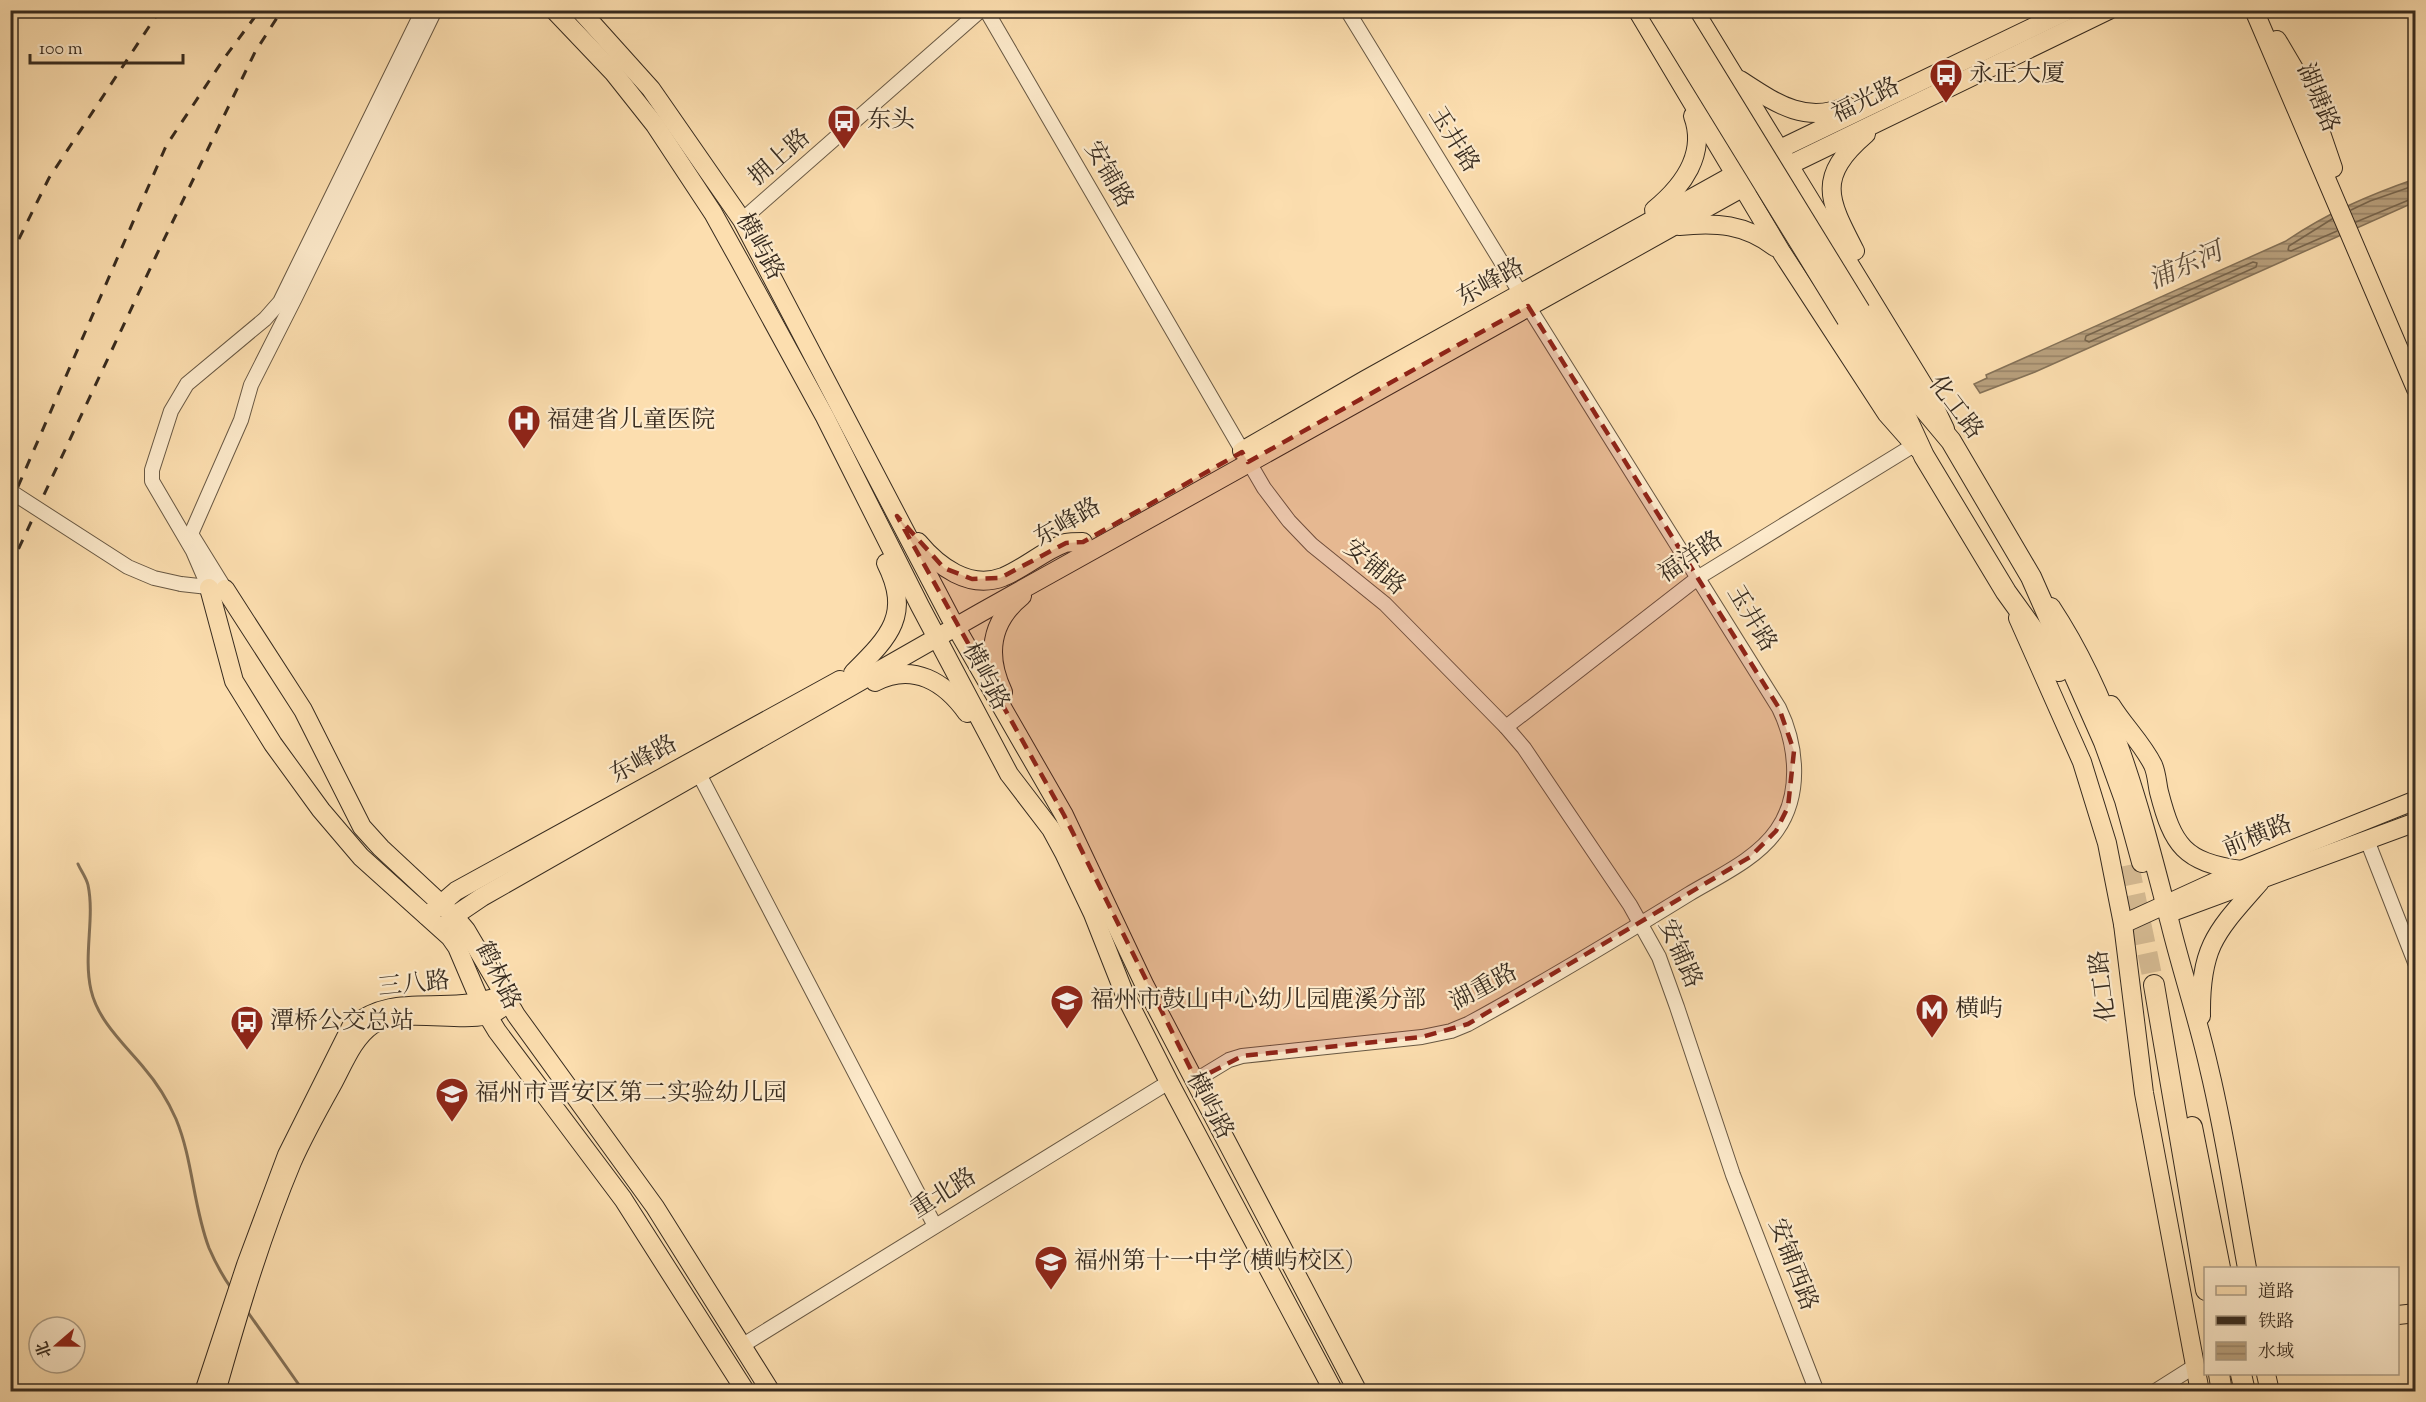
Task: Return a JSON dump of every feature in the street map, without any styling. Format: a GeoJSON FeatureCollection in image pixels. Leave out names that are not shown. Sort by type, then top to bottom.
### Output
{"type":"FeatureCollection","features":[{"type":"Feature","properties":{"kind":"highway","name":"化工路"},"geometry":{"type":"LineString","coordinates":[[1657,10],[1859,309],[1919,450],[2006,592],[2050,653],[2143,865]]}},
{"type":"Feature","properties":{"kind":"highway","name":"化工路"},"geometry":{"type":"LineString","coordinates":[[1675,10],[1915,398],[1951,441],[2031,577],[2104,742],[2125,800],[2143,865]]}},
{"type":"Feature","properties":{"kind":"highway","name":"化工路"},"geometry":{"type":"LineString","coordinates":[[2204,1283],[2160,983],[2220,1267]]}},
{"type":"Feature","properties":{"kind":"highway"},"geometry":{"type":"LineString","coordinates":[[2219,1375],[2222,1392]]}},
{"type":"Feature","properties":{"kind":"highway"},"geometry":{"type":"LineString","coordinates":[[2241,1375],[2245,1392]]}},
{"type":"Feature","properties":{"kind":"main road","name":"横屿路"},"geometry":{"type":"LineString","coordinates":[[554,10],[618,80],[675,154],[738,258],[825,417],[1009,774],[1051,829],[1064,853],[1093,914],[1125,995],[1334,1392]]}},
{"type":"Feature","properties":{"kind":"main road","name":"横屿路"},"geometry":{"type":"LineString","coordinates":[[580,10],[620,52],[658,98],[742,220],[953,622],[1064,815],[1145,986],[1358,1392]]}},
{"type":"Feature","properties":{"kind":"main road"},"geometry":{"type":"LineString","coordinates":[[1636,10],[1782,253],[1887,414],[1919,450]]}},
{"type":"Feature","properties":{"kind":"main road"},"geometry":{"type":"LineString","coordinates":[[1694,10],[1790,165],[1859,309]]}},
{"type":"Feature","properties":{"kind":"main road","name":"福光路"},"geometry":{"type":"LineString","coordinates":[[1738,181],[1780,149],[2069,10]]}},
{"type":"Feature","properties":{"kind":"main road","name":"福光路"},"geometry":{"type":"LineString","coordinates":[[1738,181],[1790,165],[2109,10]]}},
{"type":"Feature","properties":{"kind":"main road","name":"湖塘路"},"geometry":{"type":"LineString","coordinates":[[2254,10],[2341,202]]}},
{"type":"Feature","properties":{"kind":"main road","name":"湖塘路"},"geometry":{"type":"LineString","coordinates":[[2265,10],[2280,47],[2306,89],[2341,202]]}},
{"type":"Feature","properties":{"kind":"main road"},"geometry":{"type":"LineString","coordinates":[[1734,76],[1780,105],[1800,111],[1826,113],[1865,97],[1936,74]]}},
{"type":"Feature","properties":{"kind":"main road"},"geometry":{"type":"LineString","coordinates":[[1624,235],[1666,200],[1684,180],[1693,161],[1698,137],[1677,78]]}},
{"type":"Feature","properties":{"kind":"main road"},"geometry":{"type":"LineString","coordinates":[[1859,309],[1857,254],[1833,206],[1831,193],[1835,175],[1845,154],[1884,119]]}},
{"type":"Feature","properties":{"kind":"main road","name":"东峰路"},"geometry":{"type":"LineString","coordinates":[[1525,300],[1624,235],[1738,181]]}},
{"type":"Feature","properties":{"kind":"main road","name":"东峰路"},"geometry":{"type":"LineString","coordinates":[[953,622],[1057,569],[1245,457],[1525,300],[1672,227],[1738,181]]}},
{"type":"Feature","properties":{"kind":"main road"},"geometry":{"type":"LineString","coordinates":[[2341,202],[2415,389]]}},
{"type":"Feature","properties":{"kind":"main road"},"geometry":{"type":"LineString","coordinates":[[1672,227],[1701,224],[1735,226],[1764,239],[1782,253]]}},
{"type":"Feature","properties":{"kind":"main road"},"geometry":{"type":"LineString","coordinates":[[2356,238],[2415,360]]}},
{"type":"Feature","properties":{"kind":"main road","name":"东峰路"},"geometry":{"type":"LineString","coordinates":[[448,922],[482,897],[790,722],[1083,542],[1245,457]]}},
{"type":"Feature","properties":{"kind":"main road"},"geometry":{"type":"LineString","coordinates":[[853,673],[885,640],[892,629],[898,605],[894,580],[877,544],[857,483]]}},
{"type":"Feature","properties":{"kind":"main road"},"geometry":{"type":"LineString","coordinates":[[897,516],[937,562],[956,574],[972,579],[1000,578],[1066,543],[1083,542]]}},
{"type":"Feature","properties":{"kind":"main road"},"geometry":{"type":"LineString","coordinates":[[1033,759],[996,675],[992,646],[997,627],[1011,606],[1057,569]]}},
{"type":"Feature","properties":{"kind":"main road"},"geometry":{"type":"LineString","coordinates":[[2031,577],[2075,643],[2130,776],[2143,865],[2166,909],[2202,1038],[2247,1267]]}},
{"type":"Feature","properties":{"kind":"main road","name":"鹤林路"},"geometry":{"type":"LineString","coordinates":[[217,588],[303,710],[362,827],[381,848],[441,903],[484,1009],[623,1198],[746,1392]]}},
{"type":"Feature","properties":{"kind":"main road","name":"鹤林路"},"geometry":{"type":"LineString","coordinates":[[217,588],[234,681],[273,744],[321,810],[354,849],[428,916],[448,922],[478,950],[504,996],[644,1191],[771,1392]]}},
{"type":"Feature","properties":{"kind":"main road","name":"化工路"},"geometry":{"type":"LineString","coordinates":[[2006,592],[2082,762],[2107,843],[2123,930],[2144,1093],[2200,1392]]}},
{"type":"Feature","properties":{"kind":"main road","name":"东峰路"},"geometry":{"type":"LineString","coordinates":[[428,916],[456,891],[853,673],[935,633]]}},
{"type":"Feature","properties":{"kind":"main road"},"geometry":{"type":"LineString","coordinates":[[2089,674],[2143,747],[2154,768],[2172,832],[2182,849],[2214,866],[2241,870]]}},
{"type":"Feature","properties":{"kind":"main road"},"geometry":{"type":"LineString","coordinates":[[790,722],[835,705],[889,676],[924,677],[937,682],[956,697],[1009,774]]}},
{"type":"Feature","properties":{"kind":"main road"},"geometry":{"type":"LineString","coordinates":[[2143,865],[2159,792]]}},
{"type":"Feature","properties":{"kind":"main road","name":"前横路"},"geometry":{"type":"LineString","coordinates":[[2123,930],[2241,870],[2415,800]]}},
{"type":"Feature","properties":{"kind":"main road","name":"前横路"},"geometry":{"type":"LineString","coordinates":[[2166,909],[2262,879],[2415,822]]}},
{"type":"Feature","properties":{"kind":"main road"},"geometry":{"type":"LineString","coordinates":[[2202,1038],[2201,989],[2208,951],[2228,917],[2262,879]]}},
{"type":"Feature","properties":{"kind":"main road","name":"三八路"},"geometry":{"type":"LineString","coordinates":[[229,1332],[287,1155],[351,1027],[365,1016],[384,1008],[484,1009],[504,996]]}},
{"type":"Feature","properties":{"kind":"main road"},"geometry":{"type":"LineString","coordinates":[[2399,1315],[2415,1313]]}},
{"type":"Feature","properties":{"kind":"main road"},"geometry":{"type":"LineString","coordinates":[[2399,1326],[2415,1324]]}},
{"type":"Feature","properties":{"kind":"main road"},"geometry":{"type":"LineString","coordinates":[[204,1392],[229,1332]]}},
{"type":"Feature","properties":{"kind":"main road"},"geometry":{"type":"LineString","coordinates":[[216,1392],[229,1332]]}},
{"type":"Feature","properties":{"kind":"main road"},"geometry":{"type":"LineString","coordinates":[[2266,1375],[2270,1392]]}},
{"type":"Feature","properties":{"kind":"street"},"geometry":{"type":"LineString","coordinates":[[217,588],[152,481],[152,470],[171,411],[190,380],[276,308],[423,10]]}},
{"type":"Feature","properties":{"kind":"street"},"geometry":{"type":"LineString","coordinates":[[217,588],[191,534],[242,420],[251,385],[296,298],[435,10]]}},
{"type":"Feature","properties":{"kind":"street","name":"拥上路"},"geometry":{"type":"LineString","coordinates":[[742,220],[981,10]]}},
{"type":"Feature","properties":{"kind":"street","name":"安铺路"},"geometry":{"type":"LineString","coordinates":[[986,10],[1245,457],[1276,504],[1304,537],[1385,604],[1506,727],[1524,748],[1641,923],[1659,957],[1726,1155]]}},
{"type":"Feature","properties":{"kind":"street","name":"玉井路"},"geometry":{"type":"LineString","coordinates":[[1347,10],[1779,708],[1792,740],[1794,760],[1791,795],[1780,825],[1758,850],[1641,923]]}},
{"type":"Feature","properties":{"kind":"street","name":"福洋路"},"geometry":{"type":"LineString","coordinates":[[1506,727],[1699,577],[1919,450]]}},
{"type":"Feature","properties":{"kind":"street"},"geometry":{"type":"LineString","coordinates":[[10,490],[136,571],[181,584],[217,588]]}},
{"type":"Feature","properties":{"kind":"street"},"geometry":{"type":"LineString","coordinates":[[699,774],[935,1226]]}},
{"type":"Feature","properties":{"kind":"street"},"geometry":{"type":"LineString","coordinates":[[2367,840],[2415,965]]}},
{"type":"Feature","properties":{"kind":"street","name":"湖重路"},"geometry":{"type":"LineString","coordinates":[[1196,1080],[1229,1060],[1242,1056],[1422,1037],[1460,1028],[1641,923]]}},
{"type":"Feature","properties":{"kind":"street","name":"重北路"},"geometry":{"type":"LineString","coordinates":[[743,1345],[1169,1082]]}},
{"type":"Feature","properties":{"kind":"street","name":"安铺西路"},"geometry":{"type":"LineString","coordinates":[[1726,1155],[1817,1392]]}},
{"type":"Feature","properties":{"kind":"street"},"geometry":{"type":"LineString","coordinates":[[2154,1392],[2195,1366]]}},
{"type":"Feature","properties":{"kind":"highlighted area"},"geometry":{"type":"Polygon","coordinates":[[[1528,306],[1779,708],[1794,751],[1788,807],[1776,831],[1750,857],[1468,1024],[1422,1037],[1242,1056],[1196,1080],[1064,815],[897,516],[944,568],[972,579],[1000,578],[1066,543],[1083,542],[1242,452],[1248,462],[1528,306]]]}},
{"type":"Feature","properties":{"kind":"water"},"geometry":{"type":"Polygon","coordinates":[[[2415,179],[2415,202],[2035,372],[1980,393],[1974,384],[1987,378],[1986,375],[2286,241],[2349,206],[2415,179]]]}},
{"type":"Feature","properties":{"kind":"waterway"},"geometry":{"type":"LineString","coordinates":[[78,864],[87,882],[90,898],[88,963],[91,990],[106,1022],[162,1092],[173,1112],[182,1135],[199,1216],[209,1248],[231,1288]]}},
{"type":"Feature","properties":{"kind":"waterway"},"geometry":{"type":"LineString","coordinates":[[247,1311],[304,1392]]}},
{"type":"Feature","properties":{"kind":"tunnel"},"geometry":{"type":"LineString","coordinates":[[2129,865],[2154,985]]}},
{"type":"Feature","properties":{"kind":"railway"},"geometry":{"type":"LineString","coordinates":[[10,257],[49,178],[160,10]]}},
{"type":"Feature","properties":{"kind":"railway"},"geometry":{"type":"LineString","coordinates":[[10,505],[166,146],[225,57],[260,10]]}},
{"type":"Feature","properties":{"kind":"railway"},"geometry":{"type":"LineString","coordinates":[[10,567],[255,52],[282,10]]}},
{"type":"Feature","properties":{"kind":"place","name":"永正大厦"},"geometry":{"type":"Point","coordinates":[1946,104]}},
{"type":"Feature","properties":{"kind":"place","name":"东头"},"geometry":{"type":"Point","coordinates":[844,150]}},
{"type":"Feature","properties":{"kind":"place","name":"福建省儿童医院"},"geometry":{"type":"Point","coordinates":[524,450]}},
{"type":"Feature","properties":{"kind":"place","name":"福州市鼓山中心幼儿园鹿溪分部"},"geometry":{"type":"Point","coordinates":[1067,1030]}},
{"type":"Feature","properties":{"kind":"place","name":"横屿"},"geometry":{"type":"Point","coordinates":[1932,1039]}},
{"type":"Feature","properties":{"kind":"place","name":"潭桥公交总站"},"geometry":{"type":"Point","coordinates":[247,1051]}},
{"type":"Feature","properties":{"kind":"place","name":"福州市晋安区第二实验幼儿园"},"geometry":{"type":"Point","coordinates":[452,1123]}},
{"type":"Feature","properties":{"kind":"place","name":"福州第十一中学(横屿校区)"},"geometry":{"type":"Point","coordinates":[1051,1291]}},
{"type":"Feature","properties":{"kind":"water label","name":"浦东河"},"geometry":{"type":"Point","coordinates":[2186,267]}}]}
